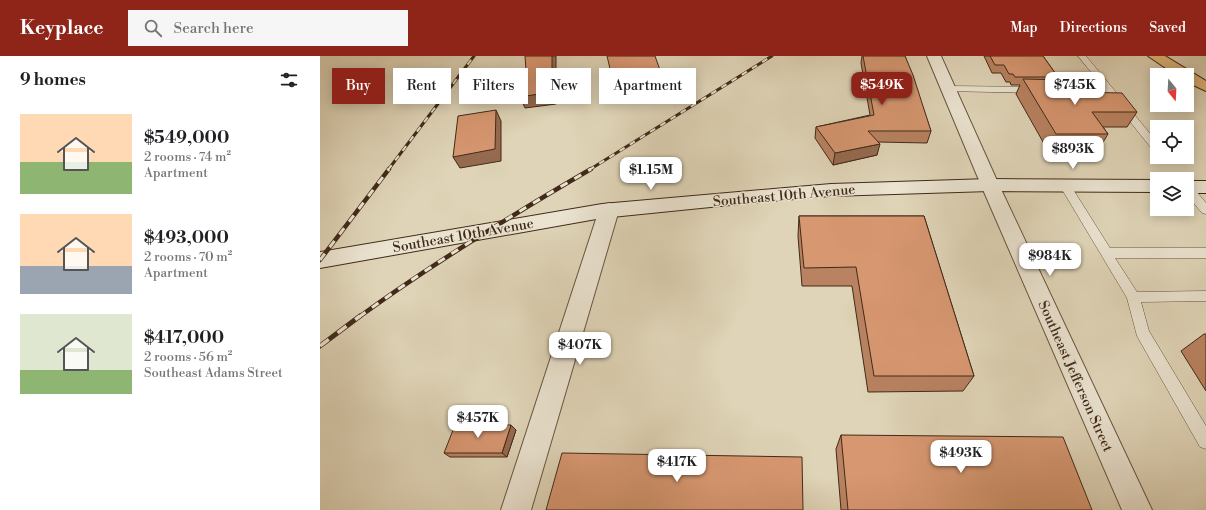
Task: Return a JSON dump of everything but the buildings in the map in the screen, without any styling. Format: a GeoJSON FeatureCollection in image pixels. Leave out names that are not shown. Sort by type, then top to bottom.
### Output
{"type":"FeatureCollection","features":[{"type":"Feature","properties":{"kind":"highway"},"geometry":{"type":"LineString","coordinates":[[1155,56],[1175,68]]}},
{"type":"Feature","properties":{"kind":"highway"},"geometry":{"type":"LineString","coordinates":[[1194,80],[1206,87]]}},
{"type":"Feature","properties":{"kind":"street","name":"Southeast Jefferson Street"},"geometry":{"type":"LineString","coordinates":[[934,56],[990,185],[1137,510]]}},
{"type":"Feature","properties":{"kind":"street","name":"Southeast 10th Avenue"},"geometry":{"type":"LineString","coordinates":[[320,260],[609,210],[831,190],[990,185],[1150,186]]}},
{"type":"Feature","properties":{"kind":"street"},"geometry":{"type":"LineString","coordinates":[[1194,187],[1206,187]]}},
{"type":"Feature","properties":{"kind":"street"},"geometry":{"type":"LineString","coordinates":[[516,510],[609,210]]}},
{"type":"Feature","properties":{"kind":"lane"},"geometry":{"type":"LineString","coordinates":[[1082,56],[1150,140]]}},
{"type":"Feature","properties":{"kind":"lane"},"geometry":{"type":"LineString","coordinates":[[948,88],[1110,90]]}},
{"type":"Feature","properties":{"kind":"lane"},"geometry":{"type":"LineString","coordinates":[[1065,186],[1133,297],[1142,332],[1206,441]]}},
{"type":"Feature","properties":{"kind":"lane"},"geometry":{"type":"LineString","coordinates":[[1194,195],[1206,210]]}},
{"type":"Feature","properties":{"kind":"lane"},"geometry":{"type":"LineString","coordinates":[[1106,253],[1206,253]]}},
{"type":"Feature","properties":{"kind":"lane"},"geometry":{"type":"LineString","coordinates":[[1133,297],[1206,296]]}},
{"type":"Feature","properties":{"kind":"railway"},"geometry":{"type":"LineString","coordinates":[[388,170],[474,56]]}},
{"type":"Feature","properties":{"kind":"railway"},"geometry":{"type":"LineString","coordinates":[[589,170],[772,56]]}},
{"type":"Feature","properties":{"kind":"railway"},"geometry":{"type":"LineString","coordinates":[[320,260],[389,169]]}},
{"type":"Feature","properties":{"kind":"railway"},"geometry":{"type":"LineString","coordinates":[[359,317],[473,240],[591,169]]}},
{"type":"Feature","properties":{"kind":"railway"},"geometry":{"type":"LineString","coordinates":[[320,346],[360,316]]}}]}
